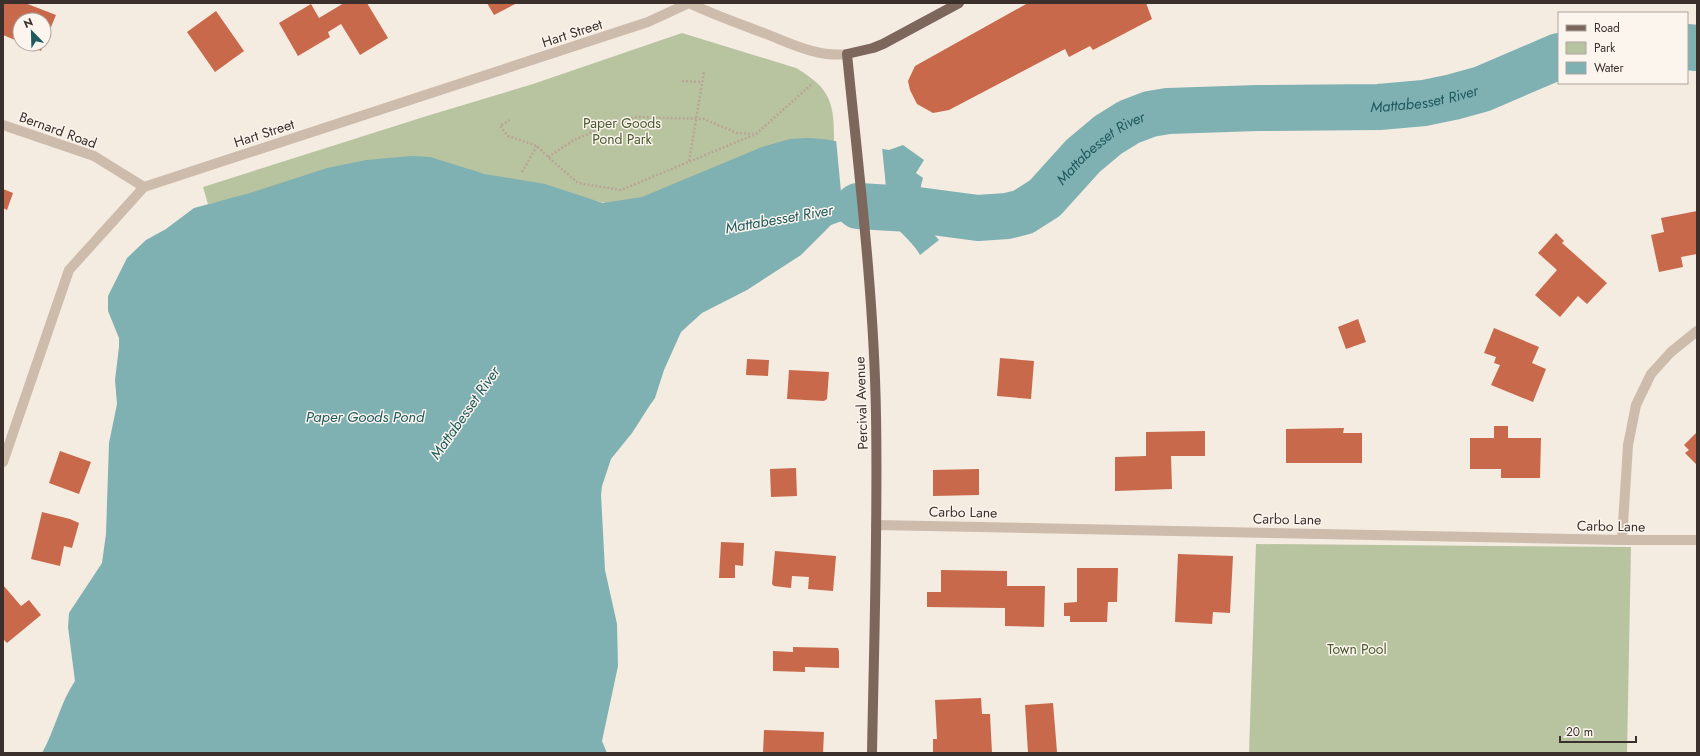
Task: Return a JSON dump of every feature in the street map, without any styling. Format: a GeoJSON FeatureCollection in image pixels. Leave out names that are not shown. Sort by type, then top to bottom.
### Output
{"type":"FeatureCollection","features":[{"type":"Feature","properties":{"kind":"main road"},"geometry":{"type":"LineString","coordinates":[[847,54],[883,44],[959,3]]}},
{"type":"Feature","properties":{"kind":"main road","name":"Percival Avenue"},"geometry":{"type":"LineString","coordinates":[[847,54],[864,232],[875,379],[876,525],[872,753]]}},
{"type":"Feature","properties":{"kind":"street"},"geometry":{"type":"LineString","coordinates":[[689,3],[711,13],[813,51],[832,55],[847,54]]}},
{"type":"Feature","properties":{"kind":"street","name":"Hart Street"},"geometry":{"type":"LineString","coordinates":[[3,462],[69,270],[144,188],[648,22],[689,3]]}},
{"type":"Feature","properties":{"kind":"street","name":"Bernard Road"},"geometry":{"type":"LineString","coordinates":[[3,125],[94,156],[144,188]]}},
{"type":"Feature","properties":{"kind":"street"},"geometry":{"type":"LineString","coordinates":[[1622,540],[1628,445],[1636,405],[1651,374],[1671,352],[1697,330]]}},
{"type":"Feature","properties":{"kind":"street","name":"Carbo Lane"},"geometry":{"type":"LineString","coordinates":[[876,525],[1622,540],[1697,540]]}},
{"type":"Feature","properties":{"kind":"path"},"geometry":{"type":"LineString","coordinates":[[689,162],[704,72]]}},
{"type":"Feature","properties":{"kind":"path"},"geometry":{"type":"LineString","coordinates":[[682,81],[702,82]]}},
{"type":"Feature","properties":{"kind":"path"},"geometry":{"type":"LineString","coordinates":[[510,120],[500,126],[508,136],[537,146],[548,158],[578,183],[621,190],[756,134],[812,83]]}},
{"type":"Feature","properties":{"kind":"path"},"geometry":{"type":"LineString","coordinates":[[548,158],[574,140],[604,127],[637,117],[704,119],[737,133],[756,134]]}},
{"type":"Feature","properties":{"kind":"path"},"geometry":{"type":"LineString","coordinates":[[522,172],[537,146]]}},
{"type":"Feature","properties":{"kind":"green space","name":"Paper Goods Pond Park"},"geometry":{"type":"Polygon","coordinates":[[[682,33],[796,68],[808,76],[824,91],[828,99],[833,118],[834,143],[626,208],[423,159],[208,204],[203,187],[533,84],[682,33]]]}},
{"type":"Feature","properties":{"kind":"green space","name":"Town Pool"},"geometry":{"type":"Polygon","coordinates":[[[1256,544],[1631,547],[1627,753],[1249,753],[1256,544]]]}},
{"type":"Feature","properties":{"kind":"water","name":"Paper Goods Pond"},"geometry":{"type":"Polygon","coordinates":[[[790,139],[823,139],[889,150],[903,145],[924,160],[916,173],[923,178],[920,204],[924,219],[939,240],[920,255],[895,226],[853,220],[839,222],[831,225],[801,255],[747,290],[702,313],[681,332],[664,370],[655,398],[632,433],[611,459],[602,486],[601,495],[605,570],[617,624],[618,666],[602,741],[607,753],[42,753],[51,735],[65,698],[75,681],[68,627],[69,613],[102,563],[106,534],[109,443],[117,404],[115,380],[119,347],[119,338],[108,311],[108,296],[127,258],[146,240],[166,229],[194,208],[250,193],[327,168],[366,160],[411,156],[430,157],[485,174],[545,184],[603,203],[642,197],[762,147],[790,139]]]}},
{"type":"Feature","properties":{"kind":"pier"},"geometry":{"type":"Polygon","coordinates":[[[836,139],[882,147],[890,227],[853,222],[844,224],[836,139]]]}},
{"type":"Feature","properties":{"kind":"building"},"geometry":{"type":"Polygon","coordinates":[[[3,3],[25,3],[48,12],[12,12],[12,39],[3,35],[3,3]]]}},
{"type":"Feature","properties":{"kind":"building"},"geometry":{"type":"Polygon","coordinates":[[[344,3],[367,3],[388,38],[360,55],[341,24],[328,32],[330,37],[298,56],[279,23],[311,4],[319,18],[344,3]]]}},
{"type":"Feature","properties":{"kind":"building"},"geometry":{"type":"Polygon","coordinates":[[[487,3],[517,3],[494,15],[487,3]]]}},
{"type":"Feature","properties":{"kind":"building"},"geometry":{"type":"Polygon","coordinates":[[[1028,3],[1146,3],[1152,19],[1093,50],[1090,46],[1069,57],[1065,49],[949,110],[933,113],[917,104],[910,90],[908,81],[915,66],[1028,3]]]}},
{"type":"Feature","properties":{"kind":"building"},"geometry":{"type":"Polygon","coordinates":[[[216,11],[244,51],[215,72],[187,32],[216,11]]]}},
{"type":"Feature","properties":{"kind":"building"},"geometry":{"type":"Polygon","coordinates":[[[52,13],[56,15],[52,25],[52,13]]]}},
{"type":"Feature","properties":{"kind":"building"},"geometry":{"type":"Polygon","coordinates":[[[3,189],[13,193],[7,210],[3,208],[3,189]]]}},
{"type":"Feature","properties":{"kind":"building"},"geometry":{"type":"Polygon","coordinates":[[[1697,211],[1697,254],[1681,257],[1683,267],[1659,272],[1651,235],[1664,232],[1661,218],[1697,211]]]}},
{"type":"Feature","properties":{"kind":"building"},"geometry":{"type":"Polygon","coordinates":[[[1556,233],[1564,241],[1562,243],[1607,283],[1587,304],[1578,296],[1560,317],[1535,295],[1557,270],[1538,253],[1556,233]]]}},
{"type":"Feature","properties":{"kind":"building"},"geometry":{"type":"Polygon","coordinates":[[[1358,319],[1366,342],[1346,349],[1338,327],[1358,319]]]}},
{"type":"Feature","properties":{"kind":"building"},"geometry":{"type":"Polygon","coordinates":[[[1494,328],[1539,347],[1532,363],[1546,369],[1533,402],[1491,385],[1500,365],[1494,363],[1496,357],[1484,353],[1494,328]]]}},
{"type":"Feature","properties":{"kind":"building"},"geometry":{"type":"Polygon","coordinates":[[[1000,358],[1034,361],[1031,399],[997,396],[1000,358]]]}},
{"type":"Feature","properties":{"kind":"building"},"geometry":{"type":"Polygon","coordinates":[[[747,359],[769,360],[768,376],[746,375],[747,359]]]}},
{"type":"Feature","properties":{"kind":"building"},"geometry":{"type":"Polygon","coordinates":[[[789,370],[829,372],[827,399],[824,401],[787,399],[789,370]]]}},
{"type":"Feature","properties":{"kind":"building"},"geometry":{"type":"Polygon","coordinates":[[[1494,426],[1508,426],[1508,438],[1541,438],[1540,478],[1501,478],[1501,469],[1470,469],[1470,438],[1494,438],[1494,426]]]}},
{"type":"Feature","properties":{"kind":"building"},"geometry":{"type":"Polygon","coordinates":[[[1344,428],[1343,433],[1362,433],[1362,463],[1286,463],[1286,429],[1344,428]]]}},
{"type":"Feature","properties":{"kind":"building"},"geometry":{"type":"Polygon","coordinates":[[[1205,431],[1205,456],[1171,456],[1172,489],[1115,491],[1115,457],[1146,456],[1146,432],[1205,431]]]}},
{"type":"Feature","properties":{"kind":"building"},"geometry":{"type":"Polygon","coordinates":[[[1697,432],[1697,465],[1685,453],[1689,450],[1684,445],[1697,432]]]}},
{"type":"Feature","properties":{"kind":"building"},"geometry":{"type":"Polygon","coordinates":[[[60,451],[91,462],[79,494],[49,483],[60,451]]]}},
{"type":"Feature","properties":{"kind":"building"},"geometry":{"type":"Polygon","coordinates":[[[796,468],[797,496],[771,497],[770,469],[796,468]]]}},
{"type":"Feature","properties":{"kind":"building"},"geometry":{"type":"Polygon","coordinates":[[[979,469],[979,495],[933,496],[933,470],[979,469]]]}},
{"type":"Feature","properties":{"kind":"building"},"geometry":{"type":"Polygon","coordinates":[[[42,512],[70,519],[79,523],[72,548],[64,546],[60,566],[31,559],[42,512]]]}},
{"type":"Feature","properties":{"kind":"building"},"geometry":{"type":"Polygon","coordinates":[[[721,542],[744,543],[743,566],[735,565],[735,578],[719,578],[721,542]]]}},
{"type":"Feature","properties":{"kind":"building"},"geometry":{"type":"Polygon","coordinates":[[[775,551],[836,556],[833,591],[808,589],[809,577],[792,576],[791,588],[774,586],[772,584],[775,551]]]}},
{"type":"Feature","properties":{"kind":"building"},"geometry":{"type":"Polygon","coordinates":[[[1178,554],[1233,556],[1230,613],[1213,612],[1212,624],[1175,622],[1178,554]]]}},
{"type":"Feature","properties":{"kind":"building"},"geometry":{"type":"Polygon","coordinates":[[[1077,568],[1118,568],[1117,602],[1108,602],[1107,622],[1070,622],[1070,616],[1064,616],[1064,603],[1077,602],[1077,568]]]}},
{"type":"Feature","properties":{"kind":"building"},"geometry":{"type":"Polygon","coordinates":[[[941,570],[1007,571],[1007,586],[1045,586],[1044,627],[1005,626],[1005,608],[927,607],[927,592],[941,592],[941,570]]]}},
{"type":"Feature","properties":{"kind":"building"},"geometry":{"type":"Polygon","coordinates":[[[3,585],[21,606],[29,600],[41,615],[7,643],[3,639],[3,585]]]}},
{"type":"Feature","properties":{"kind":"building"},"geometry":{"type":"Polygon","coordinates":[[[793,647],[838,648],[839,668],[805,667],[805,672],[773,671],[773,651],[793,652],[793,647]]]}},
{"type":"Feature","properties":{"kind":"building"},"geometry":{"type":"Polygon","coordinates":[[[981,698],[982,714],[990,714],[992,753],[933,753],[933,739],[937,739],[935,700],[981,698]]]}},
{"type":"Feature","properties":{"kind":"building"},"geometry":{"type":"Polygon","coordinates":[[[1053,703],[1057,752],[1028,753],[1025,705],[1053,703]]]}},
{"type":"Feature","properties":{"kind":"building"},"geometry":{"type":"Polygon","coordinates":[[[764,730],[824,732],[823,753],[763,753],[764,730]]]}},
{"type":"Feature","properties":{"kind":"waterway","name":"Mattabesset River"},"geometry":{"type":"LineString","coordinates":[[1688,47],[1697,48]]}},
{"type":"Feature","properties":{"kind":"waterway","name":"Mattabesset River"},"geometry":{"type":"LineString","coordinates":[[858,206],[910,209],[978,218],[1007,216],[1023,212],[1045,198],[1083,156],[1108,135],[1129,122],[1150,114],[1168,111],[1258,108],[1379,107],[1424,103],[1482,89],[1558,56]]}}]}
